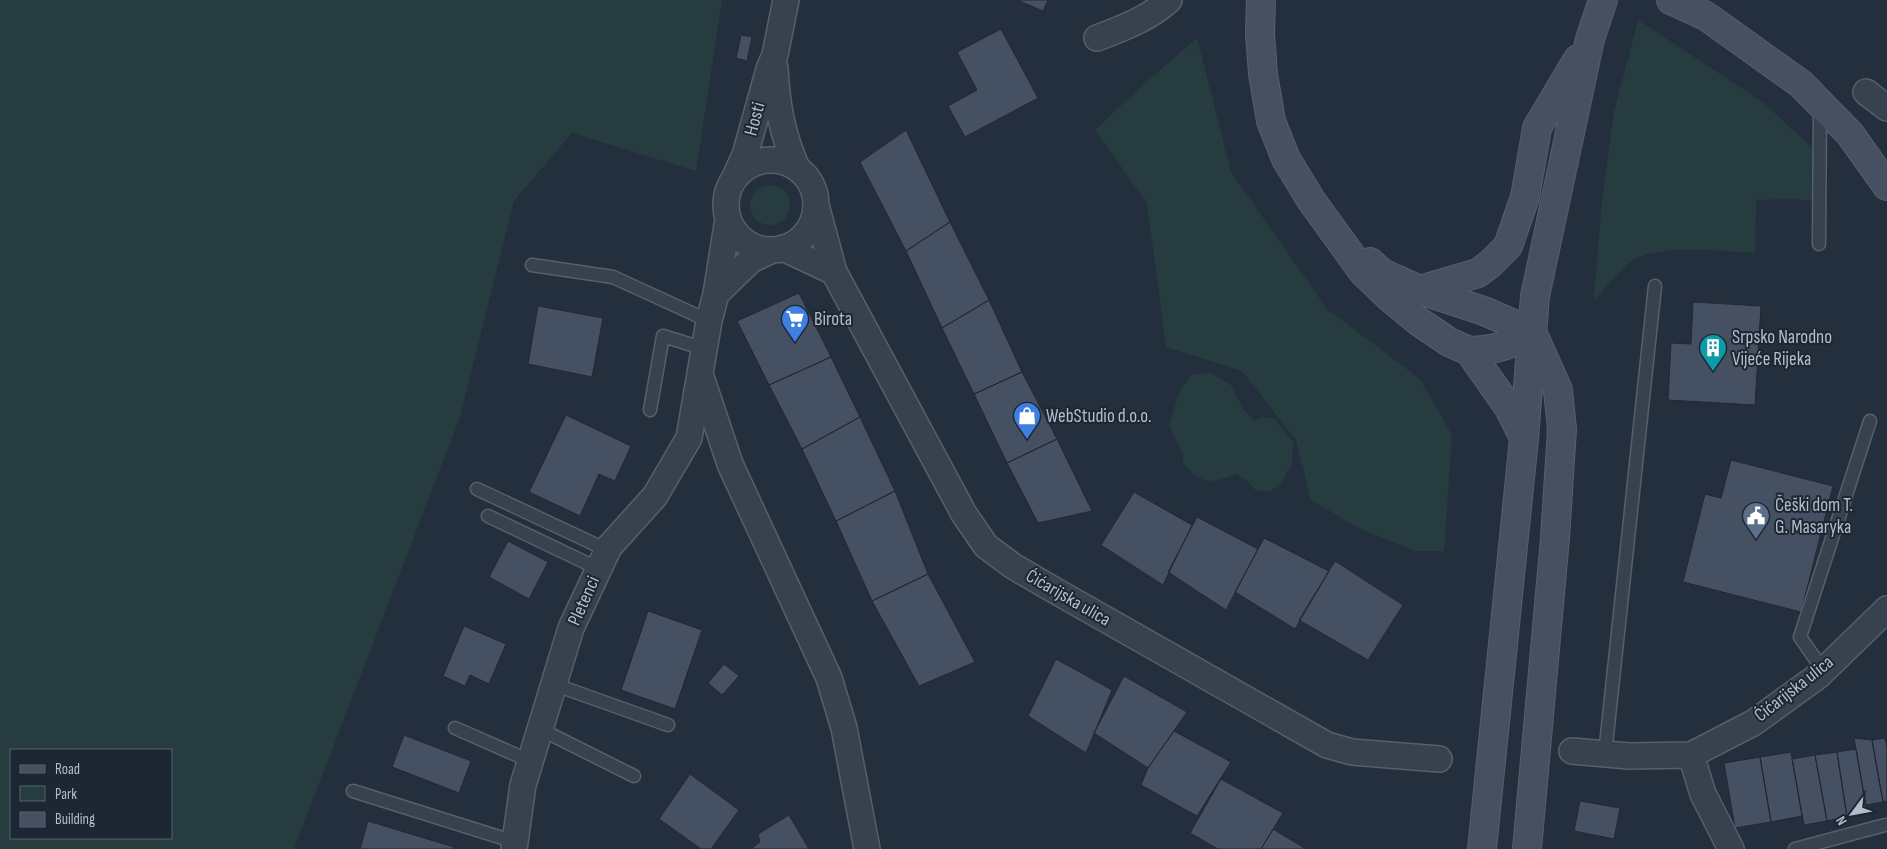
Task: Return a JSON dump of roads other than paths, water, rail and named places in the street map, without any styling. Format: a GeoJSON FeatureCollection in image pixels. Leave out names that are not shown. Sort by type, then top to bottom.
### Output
{"type":"FeatureCollection","features":[{"type":"Feature","properties":{"kind":"main road"},"geometry":{"type":"LineString","coordinates":[[1261,0],[1260,34],[1263,74],[1271,121],[1286,159],[1311,200],[1363,272],[1418,321],[1449,342],[1469,351],[1488,350],[1512,344],[1532,332]]}},
{"type":"Feature","properties":{"kind":"main road"},"geometry":{"type":"LineString","coordinates":[[1482,849],[1524,439],[1535,296],[1590,39],[1603,0]]}},
{"type":"Feature","properties":{"kind":"main road"},"geometry":{"type":"LineString","coordinates":[[1671,0],[1706,16],[1801,84],[1850,134],[1887,186]]}},
{"type":"Feature","properties":{"kind":"main road"},"geometry":{"type":"LineString","coordinates":[[1420,290],[1478,273],[1508,246],[1525,197],[1537,128],[1590,39]]}},
{"type":"Feature","properties":{"kind":"main road"},"geometry":{"type":"LineString","coordinates":[[1335,232],[1382,273],[1420,290],[1484,311],[1532,332],[1558,390],[1562,429],[1527,849]]}},
{"type":"Feature","properties":{"kind":"main road"},"geometry":{"type":"LineString","coordinates":[[1469,351],[1509,408],[1524,439]]}},
{"type":"Feature","properties":{"kind":"street","name":"Hosti"},"geometry":{"type":"LineString","coordinates":[[732,181],[746,154],[768,69],[775,55],[786,0]]}},
{"type":"Feature","properties":{"kind":"street"},"geometry":{"type":"LineString","coordinates":[[1096,38],[1128,26],[1157,11],[1169,0]]}},
{"type":"Feature","properties":{"kind":"street","name":"Hosti"},"geometry":{"type":"LineString","coordinates":[[775,55],[780,118],[787,146],[797,168]]}},
{"type":"Feature","properties":{"kind":"street"},"geometry":{"type":"LineString","coordinates":[[1866,92],[1887,108]]}},
{"type":"Feature","properties":{"kind":"street"},"geometry":{"type":"LineString","coordinates":[[716,294],[750,260],[778,249],[796,242],[807,232],[814,219],[816,205],[814,191],[807,178],[797,168],[784,162],[769,160],[755,163],[742,170],[732,181],[727,193],[726,207],[728,220],[735,232],[745,242],[758,248],[778,249],[834,272]]}},
{"type":"Feature","properties":{"kind":"street","name":"Ćićarijska ulica"},"geometry":{"type":"LineString","coordinates":[[816,205],[834,272],[964,514],[986,546],[1013,566],[1046,586],[1327,745],[1352,752],[1440,759]]}},
{"type":"Feature","properties":{"kind":"street","name":"Pletenci"},"geometry":{"type":"LineString","coordinates":[[514,846],[523,785],[571,628],[603,559],[655,496],[689,438],[728,220]]}},
{"type":"Feature","properties":{"kind":"street","name":"Pletenci"},"geometry":{"type":"LineString","coordinates":[[700,376],[730,464],[829,678],[844,728],[867,849]]}},
{"type":"Feature","properties":{"kind":"street","name":"Ćićarijska ulica"},"geometry":{"type":"LineString","coordinates":[[1572,751],[1629,756],[1691,755],[1753,723],[1823,670],[1887,609]]}},
{"type":"Feature","properties":{"kind":"street"},"geometry":{"type":"LineString","coordinates":[[1691,755],[1703,794],[1731,849]]}},
{"type":"Feature","properties":{"kind":"lane"},"geometry":{"type":"LineString","coordinates":[[1818,244],[1820,104]]}},
{"type":"Feature","properties":{"kind":"lane"},"geometry":{"type":"LineString","coordinates":[[532,265],[613,277],[709,321]]}},
{"type":"Feature","properties":{"kind":"lane"},"geometry":{"type":"LineString","coordinates":[[1605,754],[1655,286]]}},
{"type":"Feature","properties":{"kind":"lane"},"geometry":{"type":"LineString","coordinates":[[650,410],[664,336],[705,349]]}},
{"type":"Feature","properties":{"kind":"lane"},"geometry":{"type":"LineString","coordinates":[[1823,670],[1800,637],[1870,421]]}},
{"type":"Feature","properties":{"kind":"lane"},"geometry":{"type":"LineString","coordinates":[[477,489],[603,559]]}},
{"type":"Feature","properties":{"kind":"lane"},"geometry":{"type":"LineString","coordinates":[[488,516],[603,559]]}},
{"type":"Feature","properties":{"kind":"lane"},"geometry":{"type":"LineString","coordinates":[[553,684],[668,725]]}},
{"type":"Feature","properties":{"kind":"lane"},"geometry":{"type":"LineString","coordinates":[[455,728],[530,762]]}},
{"type":"Feature","properties":{"kind":"lane"},"geometry":{"type":"LineString","coordinates":[[540,729],[634,776]]}},
{"type":"Feature","properties":{"kind":"lane"},"geometry":{"type":"LineString","coordinates":[[353,791],[514,846]]}},
{"type":"Feature","properties":{"kind":"lane"},"geometry":{"type":"LineString","coordinates":[[1795,849],[1885,825]]}},
{"type":"Feature","properties":{"kind":"place","name":"Birota"},"geometry":{"type":"Point","coordinates":[795,343]}},
{"type":"Feature","properties":{"kind":"place","name":"Srpsko Narodno Vijeće Rijeka"},"geometry":{"type":"Point","coordinates":[1713,372]}},
{"type":"Feature","properties":{"kind":"place","name":"WebStudio d.o.o."},"geometry":{"type":"Point","coordinates":[1027,440]}},
{"type":"Feature","properties":{"kind":"place","name":"Češki dom T. G. Masaryka"},"geometry":{"type":"Point","coordinates":[1756,540]}}]}
